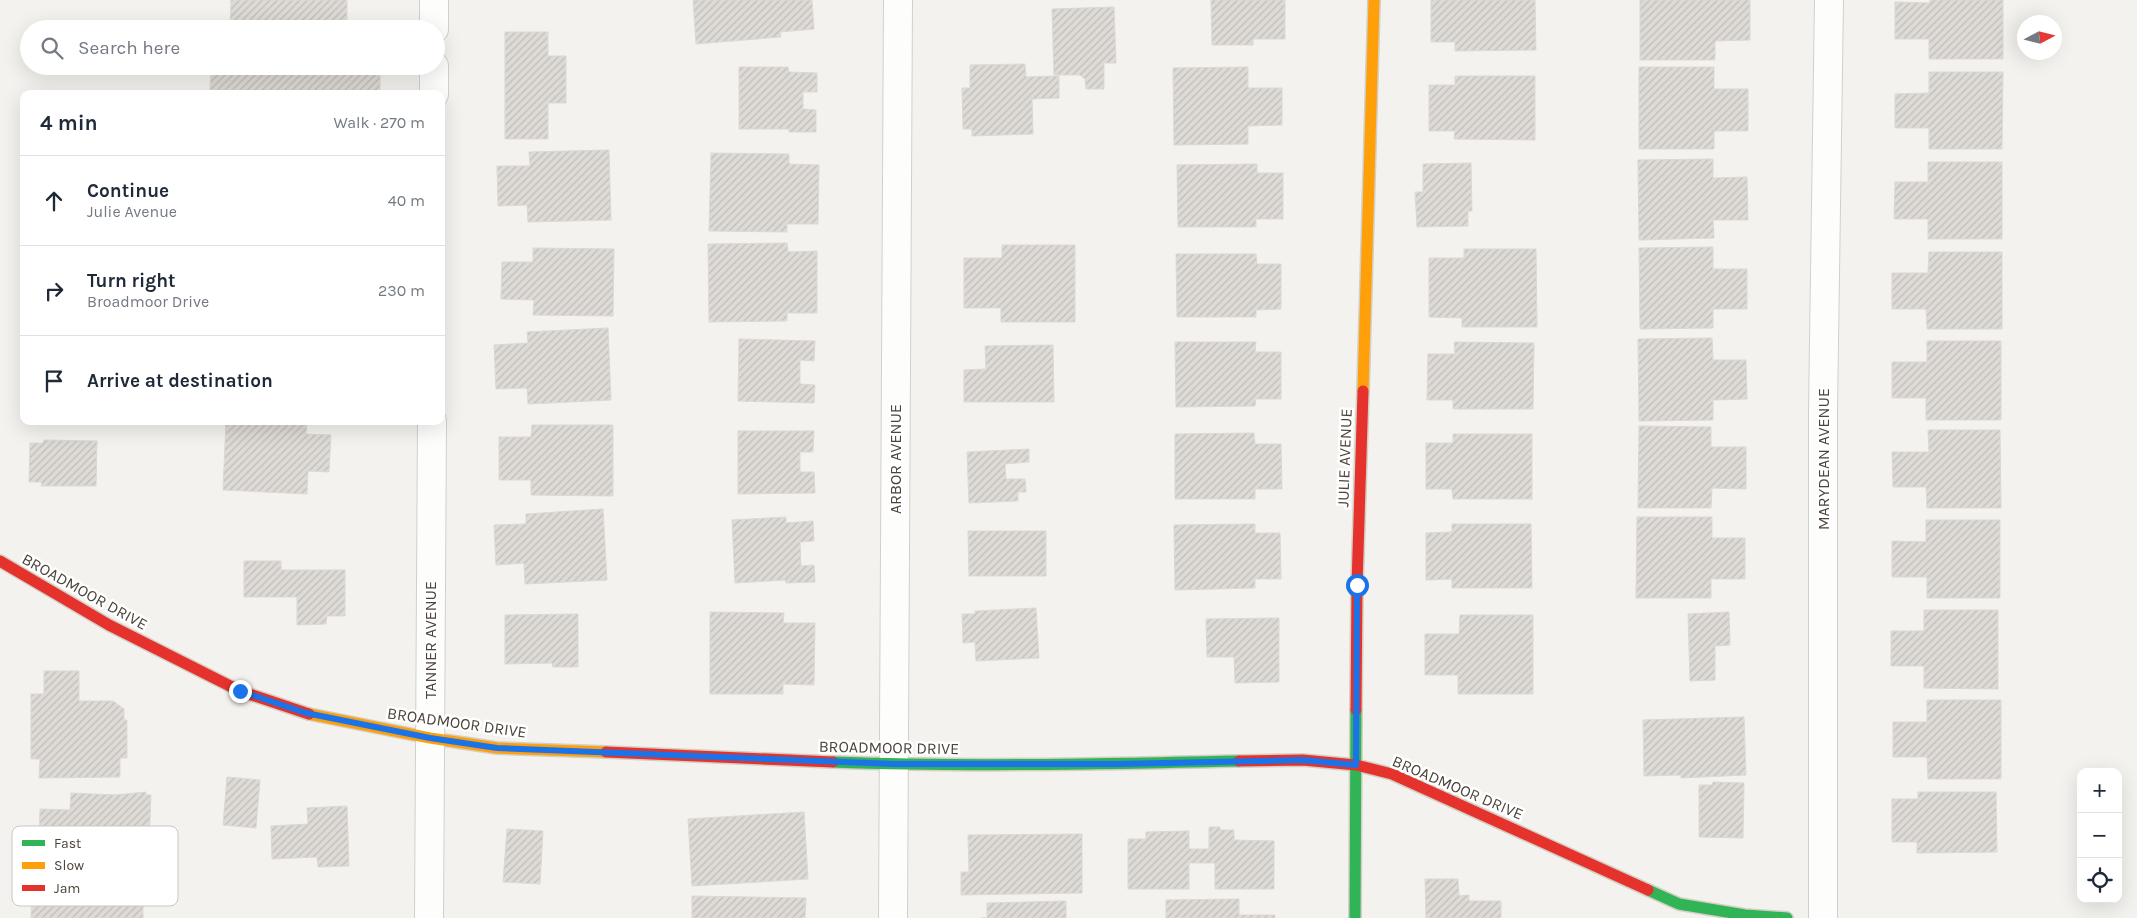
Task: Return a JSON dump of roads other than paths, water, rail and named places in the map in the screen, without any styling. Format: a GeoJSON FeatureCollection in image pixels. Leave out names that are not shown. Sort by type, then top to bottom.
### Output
{"type":"FeatureCollection","features":[{"type":"Feature","properties":{"kind":"street"},"geometry":{"type":"LineString","coordinates":[[434,0],[434,20]]}},
{"type":"Feature","properties":{"kind":"street","name":"ARBOR AVENUE"},"geometry":{"type":"LineString","coordinates":[[893,918],[898,0]]}},
{"type":"Feature","properties":{"kind":"street","name":"JULIE AVENUE"},"geometry":{"type":"LineString","coordinates":[[1355,918],[1357,585],[1374,0]]}},
{"type":"Feature","properties":{"kind":"street","name":"MARYDEAN AVENUE"},"geometry":{"type":"LineString","coordinates":[[1823,918],[1823,411],[1829,0]]}},
{"type":"Feature","properties":{"kind":"street"},"geometry":{"type":"LineString","coordinates":[[434,75],[434,90]]}},
{"type":"Feature","properties":{"kind":"street","name":"TANNER AVENUE"},"geometry":{"type":"LineString","coordinates":[[429,918],[432,425]]}},
{"type":"Feature","properties":{"kind":"street","name":"BROADMOOR DRIVE"},"geometry":{"type":"LineString","coordinates":[[0,561],[109,625],[240,691],[306,713],[430,738],[497,748],[894,764],[1116,764],[1303,760],[1356,765],[1392,774],[1679,904],[1745,915],[1787,918]]}}]}
